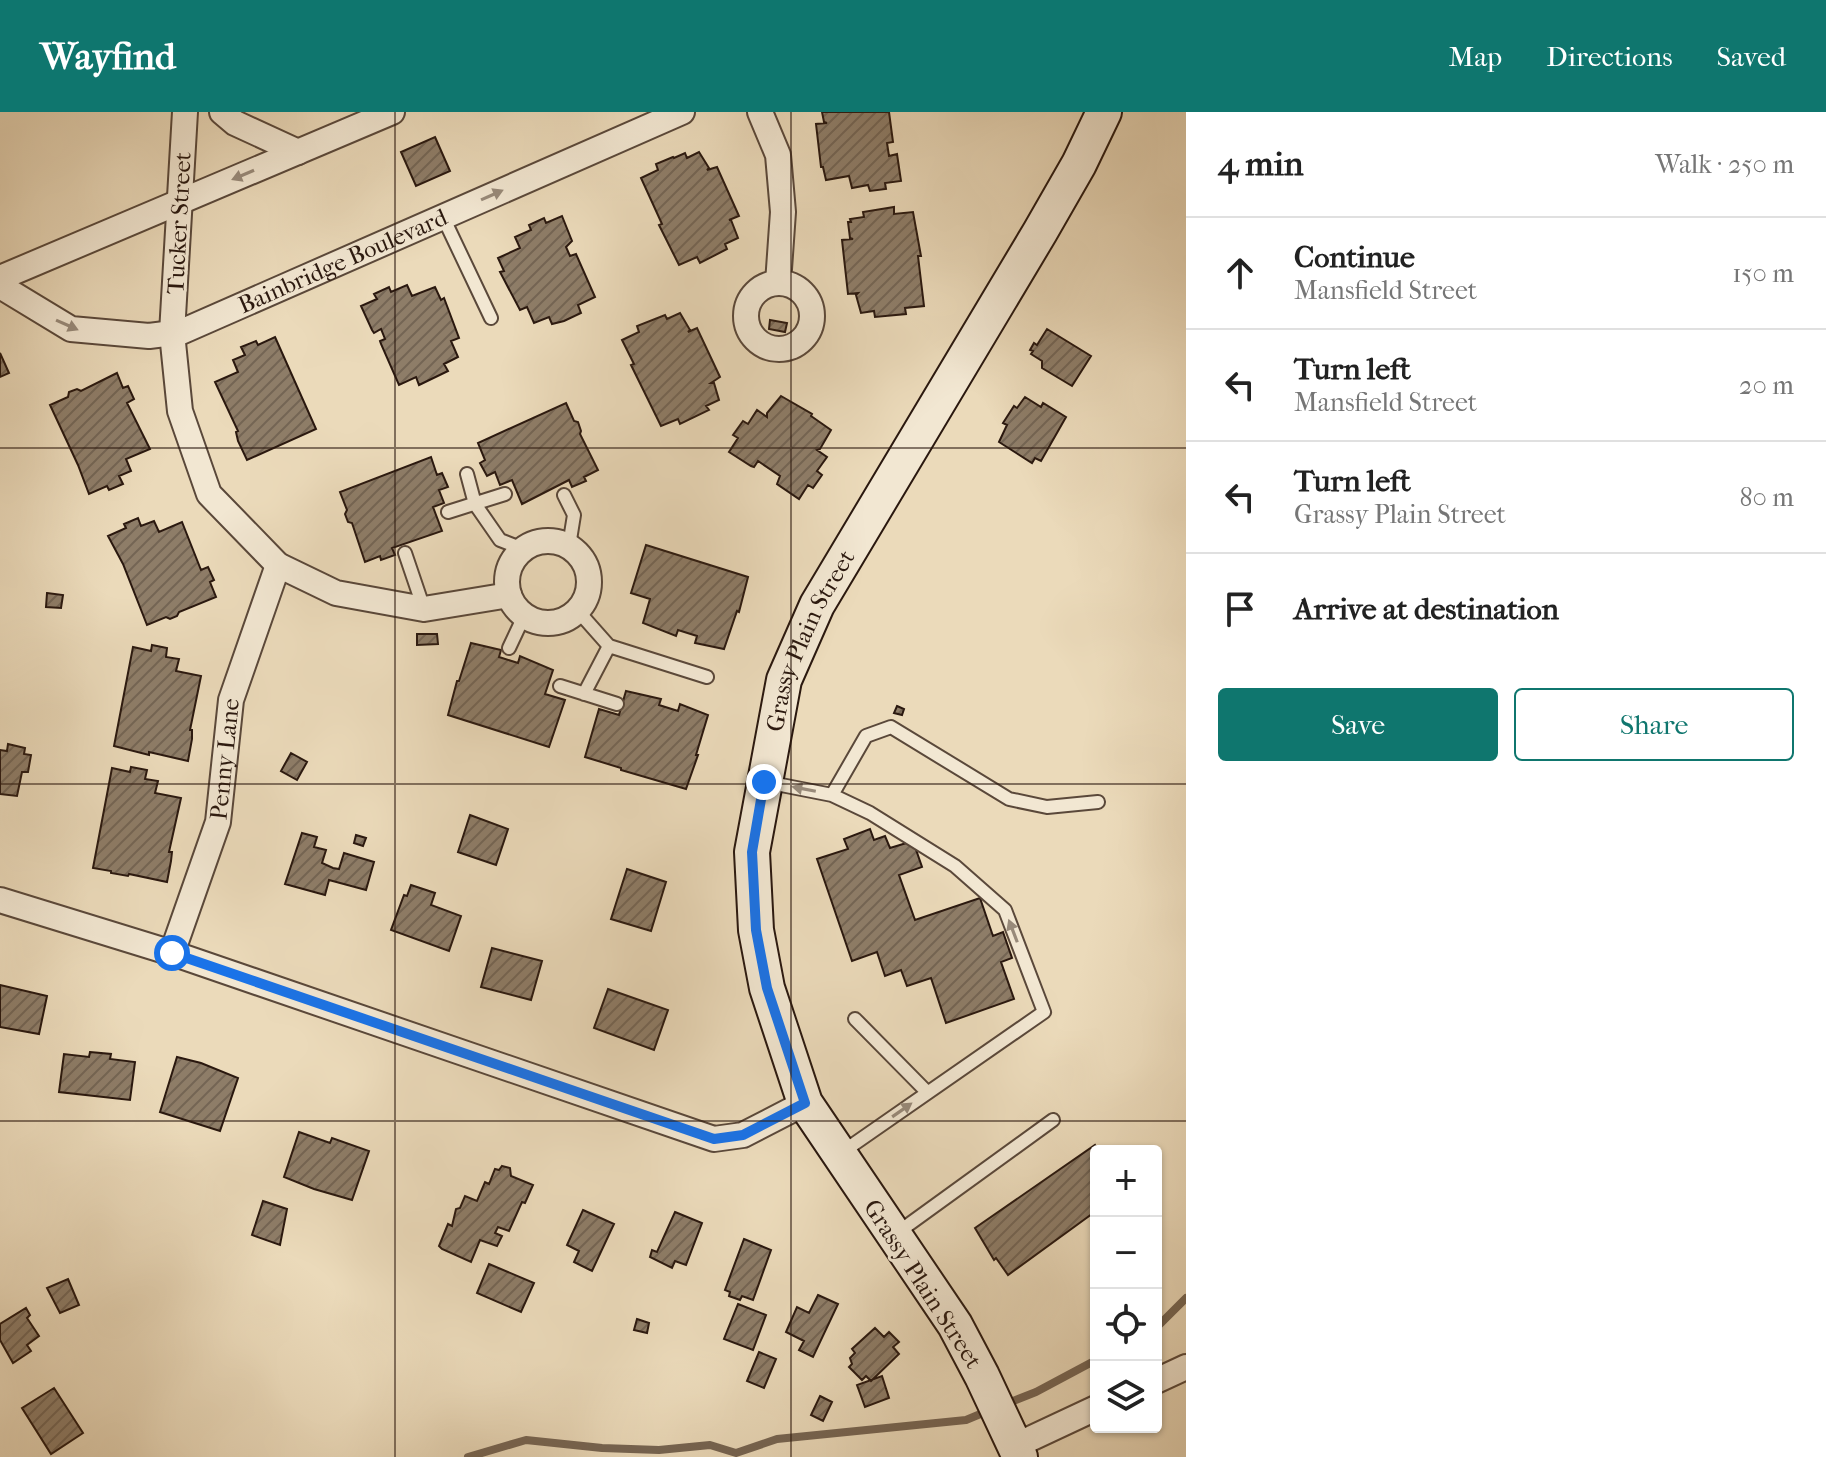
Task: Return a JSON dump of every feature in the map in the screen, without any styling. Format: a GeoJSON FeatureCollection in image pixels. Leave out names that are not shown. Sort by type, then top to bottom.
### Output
{"type":"FeatureCollection","features":[{"type":"Feature","properties":{"kind":"main road","name":"Grassy Plain Street"},"geometry":{"type":"LineString","coordinates":[[1018,1451],[955,1325],[805,1103],[767,988],[756,930],[752,852],[784,680],[817,605],[1040,232],[1079,164],[1104,112]]}},
{"type":"Feature","properties":{"kind":"street","name":"Tucker Street"},"geometry":{"type":"LineString","coordinates":[[172,333],[185,112]]}},
{"type":"Feature","properties":{"kind":"street"},"geometry":{"type":"LineString","coordinates":[[222,112],[235,123],[298,152]]}},
{"type":"Feature","properties":{"kind":"street"},"geometry":{"type":"LineString","coordinates":[[0,278],[298,152],[357,118],[392,112]]}},
{"type":"Feature","properties":{"kind":"street","name":"Bainbridge Boulevard"},"geometry":{"type":"LineString","coordinates":[[0,286],[71,329],[149,336],[181,332],[682,112]]}},
{"type":"Feature","properties":{"kind":"street"},"geometry":{"type":"LineString","coordinates":[[760,112],[778,155],[783,212],[778,283]]}},
{"type":"Feature","properties":{"kind":"street"},"geometry":{"type":"LineString","coordinates":[[172,333],[180,411],[209,494],[278,565],[336,593],[424,609],[509,595]]}},
{"type":"Feature","properties":{"kind":"street"},"geometry":{"type":"LineString","coordinates":[[546,541],[569,546],[586,564],[589,589],[578,611],[558,622],[546,623],[524,616],[509,595],[509,570],[523,549],[546,541]]}},
{"type":"Feature","properties":{"kind":"street","name":"Penny Lane"},"geometry":{"type":"LineString","coordinates":[[172,953],[218,822],[231,700],[278,565]]}},
{"type":"Feature","properties":{"kind":"street"},"geometry":{"type":"LineString","coordinates":[[0,900],[172,953],[714,1139],[743,1135],[805,1103]]}},
{"type":"Feature","properties":{"kind":"street"},"geometry":{"type":"LineString","coordinates":[[1162,1378],[1186,1367]]}},
{"type":"Feature","properties":{"kind":"street"},"geometry":{"type":"LineString","coordinates":[[1018,1451],[1090,1411]]}},
{"type":"Feature","properties":{"kind":"lane"},"geometry":{"type":"LineString","coordinates":[[443,217],[491,318]]}},
{"type":"Feature","properties":{"kind":"lane"},"geometry":{"type":"LineString","coordinates":[[467,474],[475,504],[500,540],[523,549]]}},
{"type":"Feature","properties":{"kind":"lane"},"geometry":{"type":"LineString","coordinates":[[448,512],[505,494]]}},
{"type":"Feature","properties":{"kind":"lane"},"geometry":{"type":"LineString","coordinates":[[564,495],[574,515],[569,546]]}},
{"type":"Feature","properties":{"kind":"lane"},"geometry":{"type":"LineString","coordinates":[[405,553],[424,609]]}},
{"type":"Feature","properties":{"kind":"lane"},"geometry":{"type":"LineString","coordinates":[[578,611],[609,646],[707,677]]}},
{"type":"Feature","properties":{"kind":"lane"},"geometry":{"type":"LineString","coordinates":[[509,648],[524,616]]}},
{"type":"Feature","properties":{"kind":"lane"},"geometry":{"type":"LineString","coordinates":[[584,694],[609,646]]}},
{"type":"Feature","properties":{"kind":"lane"},"geometry":{"type":"LineString","coordinates":[[560,686],[617,704]]}},
{"type":"Feature","properties":{"kind":"lane"},"geometry":{"type":"LineString","coordinates":[[832,795],[866,736],[891,727],[1009,799],[1047,807],[1098,802]]}},
{"type":"Feature","properties":{"kind":"lane"},"geometry":{"type":"LineString","coordinates":[[764,782],[832,795],[870,813],[955,866],[1005,910],[1044,1012],[838,1155]]}},
{"type":"Feature","properties":{"kind":"lane"},"geometry":{"type":"LineString","coordinates":[[855,1019],[927,1092]]}},
{"type":"Feature","properties":{"kind":"lane"},"geometry":{"type":"LineString","coordinates":[[894,1234],[1053,1120]]}},
{"type":"Feature","properties":{"kind":"building"},"geometry":{"type":"Polygon","coordinates":[[[822,112],[889,112],[893,142],[887,143],[889,156],[897,154],[901,181],[885,183],[886,189],[870,191],[868,185],[852,188],[849,176],[826,180],[821,167],[816,124],[827,123],[822,112]]]}},
{"type":"Feature","properties":{"kind":"building"},"geometry":{"type":"Polygon","coordinates":[[[435,137],[450,171],[416,186],[401,152],[435,137]]]}},
{"type":"Feature","properties":{"kind":"building"},"geometry":{"type":"Polygon","coordinates":[[[699,152],[709,168],[707,170],[717,167],[739,216],[729,220],[738,238],[725,244],[727,249],[700,263],[697,257],[679,265],[641,178],[658,170],[656,164],[685,153],[687,158],[699,152]]]}},
{"type":"Feature","properties":{"kind":"building"},"geometry":{"type":"Polygon","coordinates":[[[894,207],[894,214],[913,212],[921,256],[918,256],[924,306],[905,308],[906,314],[875,317],[874,311],[861,313],[858,293],[848,294],[842,240],[853,239],[850,238],[850,219],[864,217],[863,212],[894,207]]]}},
{"type":"Feature","properties":{"kind":"building"},"geometry":{"type":"Polygon","coordinates":[[[562,216],[572,241],[566,247],[570,256],[576,254],[595,297],[578,305],[581,313],[564,321],[552,324],[549,317],[534,323],[527,307],[520,310],[500,272],[504,271],[498,258],[520,248],[515,237],[531,230],[529,225],[544,218],[546,223],[562,216]]]}},
{"type":"Feature","properties":{"kind":"building"},"geometry":{"type":"Polygon","coordinates":[[[407,285],[412,296],[435,287],[441,300],[444,298],[459,338],[451,341],[458,357],[444,364],[448,371],[419,385],[416,377],[399,385],[380,341],[385,339],[381,329],[374,333],[361,306],[377,299],[374,294],[389,287],[391,292],[407,285]]]}},
{"type":"Feature","properties":{"kind":"building"},"geometry":{"type":"Polygon","coordinates":[[[680,313],[690,330],[688,332],[697,328],[720,377],[711,383],[714,383],[719,400],[706,406],[709,410],[680,424],[678,419],[661,426],[622,340],[639,332],[637,326],[665,315],[667,319],[680,313]]]}},
{"type":"Feature","properties":{"kind":"building"},"geometry":{"type":"Polygon","coordinates":[[[770,320],[787,323],[785,332],[769,329],[770,320]]]}},
{"type":"Feature","properties":{"kind":"building"},"geometry":{"type":"Polygon","coordinates":[[[1047,329],[1091,356],[1072,386],[1042,368],[1042,361],[1031,354],[1034,343],[1037,345],[1047,329]]]}},
{"type":"Feature","properties":{"kind":"building"},"geometry":{"type":"Polygon","coordinates":[[[275,337],[316,429],[247,460],[238,441],[238,431],[215,382],[238,372],[233,360],[245,355],[241,347],[256,341],[258,345],[275,337]]]}},
{"type":"Feature","properties":{"kind":"building"},"geometry":{"type":"Polygon","coordinates":[[[0,353],[9,373],[0,377],[0,353]]]}},
{"type":"Feature","properties":{"kind":"building"},"geometry":{"type":"Polygon","coordinates":[[[117,373],[123,388],[128,386],[134,399],[127,403],[150,449],[126,459],[131,471],[119,476],[123,484],[109,490],[107,486],[89,494],[50,405],[68,397],[69,392],[81,391],[117,373]]]}},
{"type":"Feature","properties":{"kind":"building"},"geometry":{"type":"Polygon","coordinates":[[[781,396],[812,414],[831,430],[817,450],[827,457],[817,471],[822,475],[813,488],[808,485],[799,499],[777,484],[780,476],[758,461],[754,467],[729,452],[738,438],[733,435],[743,421],[748,424],[757,410],[767,417],[781,396]]]}},
{"type":"Feature","properties":{"kind":"building"},"geometry":{"type":"Polygon","coordinates":[[[1025,397],[1041,407],[1043,403],[1066,417],[1041,461],[1035,458],[1032,463],[999,442],[1007,425],[1003,423],[1014,406],[1017,408],[1025,397]]]}},
{"type":"Feature","properties":{"kind":"building"},"geometry":{"type":"Polygon","coordinates":[[[566,403],[574,421],[578,422],[580,434],[598,470],[584,477],[586,481],[572,487],[569,480],[522,504],[512,480],[500,485],[495,472],[487,476],[480,463],[485,460],[478,443],[566,403]]]}},
{"type":"Feature","properties":{"kind":"building"},"geometry":{"type":"Polygon","coordinates":[[[431,457],[437,475],[442,473],[448,487],[439,490],[444,503],[433,507],[442,531],[392,548],[395,555],[381,560],[380,556],[365,562],[352,523],[348,522],[345,514],[347,510],[340,492],[431,457]]]}},
{"type":"Feature","properties":{"kind":"building"},"geometry":{"type":"Polygon","coordinates":[[[138,518],[141,526],[154,521],[159,532],[182,522],[201,570],[208,567],[214,580],[210,582],[216,597],[179,612],[170,619],[166,617],[147,625],[123,564],[108,536],[126,528],[124,524],[138,518]]]}},
{"type":"Feature","properties":{"kind":"building"},"geometry":{"type":"Polygon","coordinates":[[[646,545],[748,577],[739,612],[724,649],[695,643],[697,636],[678,630],[676,636],[643,623],[650,599],[631,593],[646,545]]]}},
{"type":"Feature","properties":{"kind":"building"},"geometry":{"type":"Polygon","coordinates":[[[47,593],[63,595],[61,608],[46,607],[47,593]]]}},
{"type":"Feature","properties":{"kind":"building"},"geometry":{"type":"Polygon","coordinates":[[[417,634],[437,634],[438,644],[417,645],[417,634]]]}},
{"type":"Feature","properties":{"kind":"building"},"geometry":{"type":"Polygon","coordinates":[[[471,643],[501,650],[499,657],[518,663],[520,656],[553,670],[545,694],[565,700],[549,747],[448,715],[471,643]]]}},
{"type":"Feature","properties":{"kind":"building"},"geometry":{"type":"Polygon","coordinates":[[[152,645],[167,648],[166,657],[179,659],[176,671],[201,676],[190,730],[192,739],[188,761],[114,746],[133,647],[151,651],[152,645]]]}},
{"type":"Feature","properties":{"kind":"building"},"geometry":{"type":"Polygon","coordinates":[[[626,691],[661,699],[659,705],[678,711],[680,704],[708,715],[686,789],[585,757],[599,709],[619,715],[626,691]]]}},
{"type":"Feature","properties":{"kind":"building"},"geometry":{"type":"Polygon","coordinates":[[[897,706],[904,709],[902,715],[894,713],[897,706]]]}},
{"type":"Feature","properties":{"kind":"building"},"geometry":{"type":"Polygon","coordinates":[[[8,744],[25,748],[24,754],[31,755],[28,772],[22,772],[17,796],[0,794],[0,750],[7,751],[8,744]]]}},
{"type":"Feature","properties":{"kind":"building"},"geometry":{"type":"Polygon","coordinates":[[[291,753],[307,762],[297,780],[281,771],[291,753]]]}},
{"type":"Feature","properties":{"kind":"building"},"geometry":{"type":"Polygon","coordinates":[[[131,767],[147,770],[145,779],[158,781],[155,793],[181,798],[169,852],[172,852],[167,882],[93,868],[112,768],[130,772],[131,767]]]}},
{"type":"Feature","properties":{"kind":"building"},"geometry":{"type":"Polygon","coordinates":[[[470,815],[508,829],[496,865],[458,852],[470,815]]]}},
{"type":"Feature","properties":{"kind":"building"},"geometry":{"type":"Polygon","coordinates":[[[870,829],[874,840],[885,836],[890,848],[913,841],[922,867],[899,875],[915,920],[980,898],[993,936],[1003,932],[1012,958],[1001,962],[1014,999],[946,1023],[931,978],[907,986],[901,970],[885,976],[877,952],[852,961],[817,859],[848,849],[844,839],[870,829]]]}},
{"type":"Feature","properties":{"kind":"building"},"geometry":{"type":"Polygon","coordinates":[[[302,833],[317,837],[314,847],[326,850],[322,863],[333,868],[339,869],[344,853],[374,862],[366,890],[329,880],[325,895],[285,884],[302,833]]]}},
{"type":"Feature","properties":{"kind":"building"},"geometry":{"type":"Polygon","coordinates":[[[356,835],[366,838],[363,846],[354,843],[356,835]]]}},
{"type":"Feature","properties":{"kind":"building"},"geometry":{"type":"Polygon","coordinates":[[[627,869],[666,882],[651,931],[611,919],[627,869]]]}},
{"type":"Feature","properties":{"kind":"building"},"geometry":{"type":"Polygon","coordinates":[[[411,885],[435,893],[431,905],[461,916],[449,951],[391,930],[411,885]]]}},
{"type":"Feature","properties":{"kind":"building"},"geometry":{"type":"Polygon","coordinates":[[[492,948],[542,961],[531,1000],[481,987],[492,948]]]}},
{"type":"Feature","properties":{"kind":"building"},"geometry":{"type":"Polygon","coordinates":[[[0,985],[47,996],[39,1034],[0,1027],[0,985]]]}},
{"type":"Feature","properties":{"kind":"building"},"geometry":{"type":"Polygon","coordinates":[[[608,989],[668,1010],[654,1050],[594,1028],[608,989]]]}},
{"type":"Feature","properties":{"kind":"building"},"geometry":{"type":"Polygon","coordinates":[[[90,1052],[111,1054],[110,1059],[135,1062],[130,1100],[59,1092],[64,1054],[89,1057],[90,1052]]]}},
{"type":"Feature","properties":{"kind":"building"},"geometry":{"type":"Polygon","coordinates":[[[177,1057],[238,1078],[220,1131],[160,1112],[177,1057]]]}},
{"type":"Feature","properties":{"kind":"building"},"geometry":{"type":"Polygon","coordinates":[[[299,1132],[330,1143],[332,1138],[369,1151],[352,1200],[284,1177],[299,1132]]]}},
{"type":"Feature","properties":{"kind":"building"},"geometry":{"type":"Polygon","coordinates":[[[1090,1148],[1090,1215],[1008,1275],[996,1258],[994,1260],[975,1228],[1090,1148]]]}},
{"type":"Feature","properties":{"kind":"building"},"geometry":{"type":"Polygon","coordinates":[[[502,1166],[510,1168],[511,1176],[533,1185],[509,1231],[498,1227],[495,1233],[502,1236],[497,1246],[480,1240],[471,1262],[442,1249],[439,1246],[448,1224],[452,1226],[456,1209],[460,1208],[465,1196],[477,1201],[485,1182],[489,1184],[495,1169],[499,1170],[502,1166]]]}},
{"type":"Feature","properties":{"kind":"building"},"geometry":{"type":"Polygon","coordinates":[[[263,1201],[287,1209],[280,1245],[252,1235],[263,1201]]]}},
{"type":"Feature","properties":{"kind":"building"},"geometry":{"type":"Polygon","coordinates":[[[583,1210],[614,1224],[592,1271],[574,1262],[579,1251],[567,1245],[583,1210]]]}},
{"type":"Feature","properties":{"kind":"building"},"geometry":{"type":"Polygon","coordinates":[[[675,1212],[702,1223],[686,1265],[675,1261],[672,1268],[650,1257],[652,1250],[657,1252],[675,1212]]]}},
{"type":"Feature","properties":{"kind":"building"},"geometry":{"type":"Polygon","coordinates":[[[744,1239],[771,1250],[753,1300],[742,1296],[740,1300],[729,1296],[730,1292],[725,1290],[744,1239]]]}},
{"type":"Feature","properties":{"kind":"building"},"geometry":{"type":"Polygon","coordinates":[[[489,1264],[534,1283],[521,1312],[477,1293],[489,1264]]]}},
{"type":"Feature","properties":{"kind":"building"},"geometry":{"type":"Polygon","coordinates":[[[68,1279],[79,1305],[60,1313],[47,1288],[68,1279]]]}},
{"type":"Feature","properties":{"kind":"building"},"geometry":{"type":"Polygon","coordinates":[[[818,1295],[838,1304],[813,1357],[799,1350],[804,1341],[786,1332],[797,1307],[809,1313],[818,1295]]]}},
{"type":"Feature","properties":{"kind":"building"},"geometry":{"type":"Polygon","coordinates":[[[738,1304],[766,1315],[753,1350],[724,1339],[738,1304]]]}},
{"type":"Feature","properties":{"kind":"building"},"geometry":{"type":"Polygon","coordinates":[[[26,1308],[30,1315],[27,1318],[39,1336],[27,1345],[31,1351],[13,1363],[0,1340],[0,1324],[26,1308]]]}},
{"type":"Feature","properties":{"kind":"building"},"geometry":{"type":"Polygon","coordinates":[[[637,1319],[649,1323],[647,1333],[634,1330],[637,1319]]]}},
{"type":"Feature","properties":{"kind":"building"},"geometry":{"type":"Polygon","coordinates":[[[875,1328],[884,1337],[889,1332],[899,1342],[893,1347],[899,1354],[871,1381],[866,1376],[862,1380],[849,1367],[852,1364],[850,1358],[855,1353],[852,1349],[875,1328]]]}},
{"type":"Feature","properties":{"kind":"building"},"geometry":{"type":"Polygon","coordinates":[[[759,1352],[776,1359],[764,1388],[747,1381],[759,1352]]]}},
{"type":"Feature","properties":{"kind":"building"},"geometry":{"type":"Polygon","coordinates":[[[882,1376],[889,1398],[865,1407],[857,1385],[882,1376]]]}},
{"type":"Feature","properties":{"kind":"building"},"geometry":{"type":"Polygon","coordinates":[[[54,1388],[83,1433],[51,1454],[22,1408],[54,1388]]]}},
{"type":"Feature","properties":{"kind":"building"},"geometry":{"type":"Polygon","coordinates":[[[820,1396],[832,1402],[823,1421],[811,1415],[820,1396]]]}},
{"type":"Feature","properties":{"kind":"waterway"},"geometry":{"type":"LineString","coordinates":[[1162,1322],[1186,1298]]}},
{"type":"Feature","properties":{"kind":"waterway"},"geometry":{"type":"LineString","coordinates":[[1003,1405],[1036,1392],[1094,1361]]}},
{"type":"Feature","properties":{"kind":"waterway"},"geometry":{"type":"LineString","coordinates":[[468,1457],[526,1440],[659,1450],[710,1445],[736,1453],[777,1439],[966,1420],[990,1410]]}},
{"type":"Feature","properties":{"kind":"route"},"geometry":{"type":"LineString","coordinates":[[172,953],[714,1139],[743,1135],[805,1103],[767,988],[756,930],[752,852],[764,782]]}}]}
